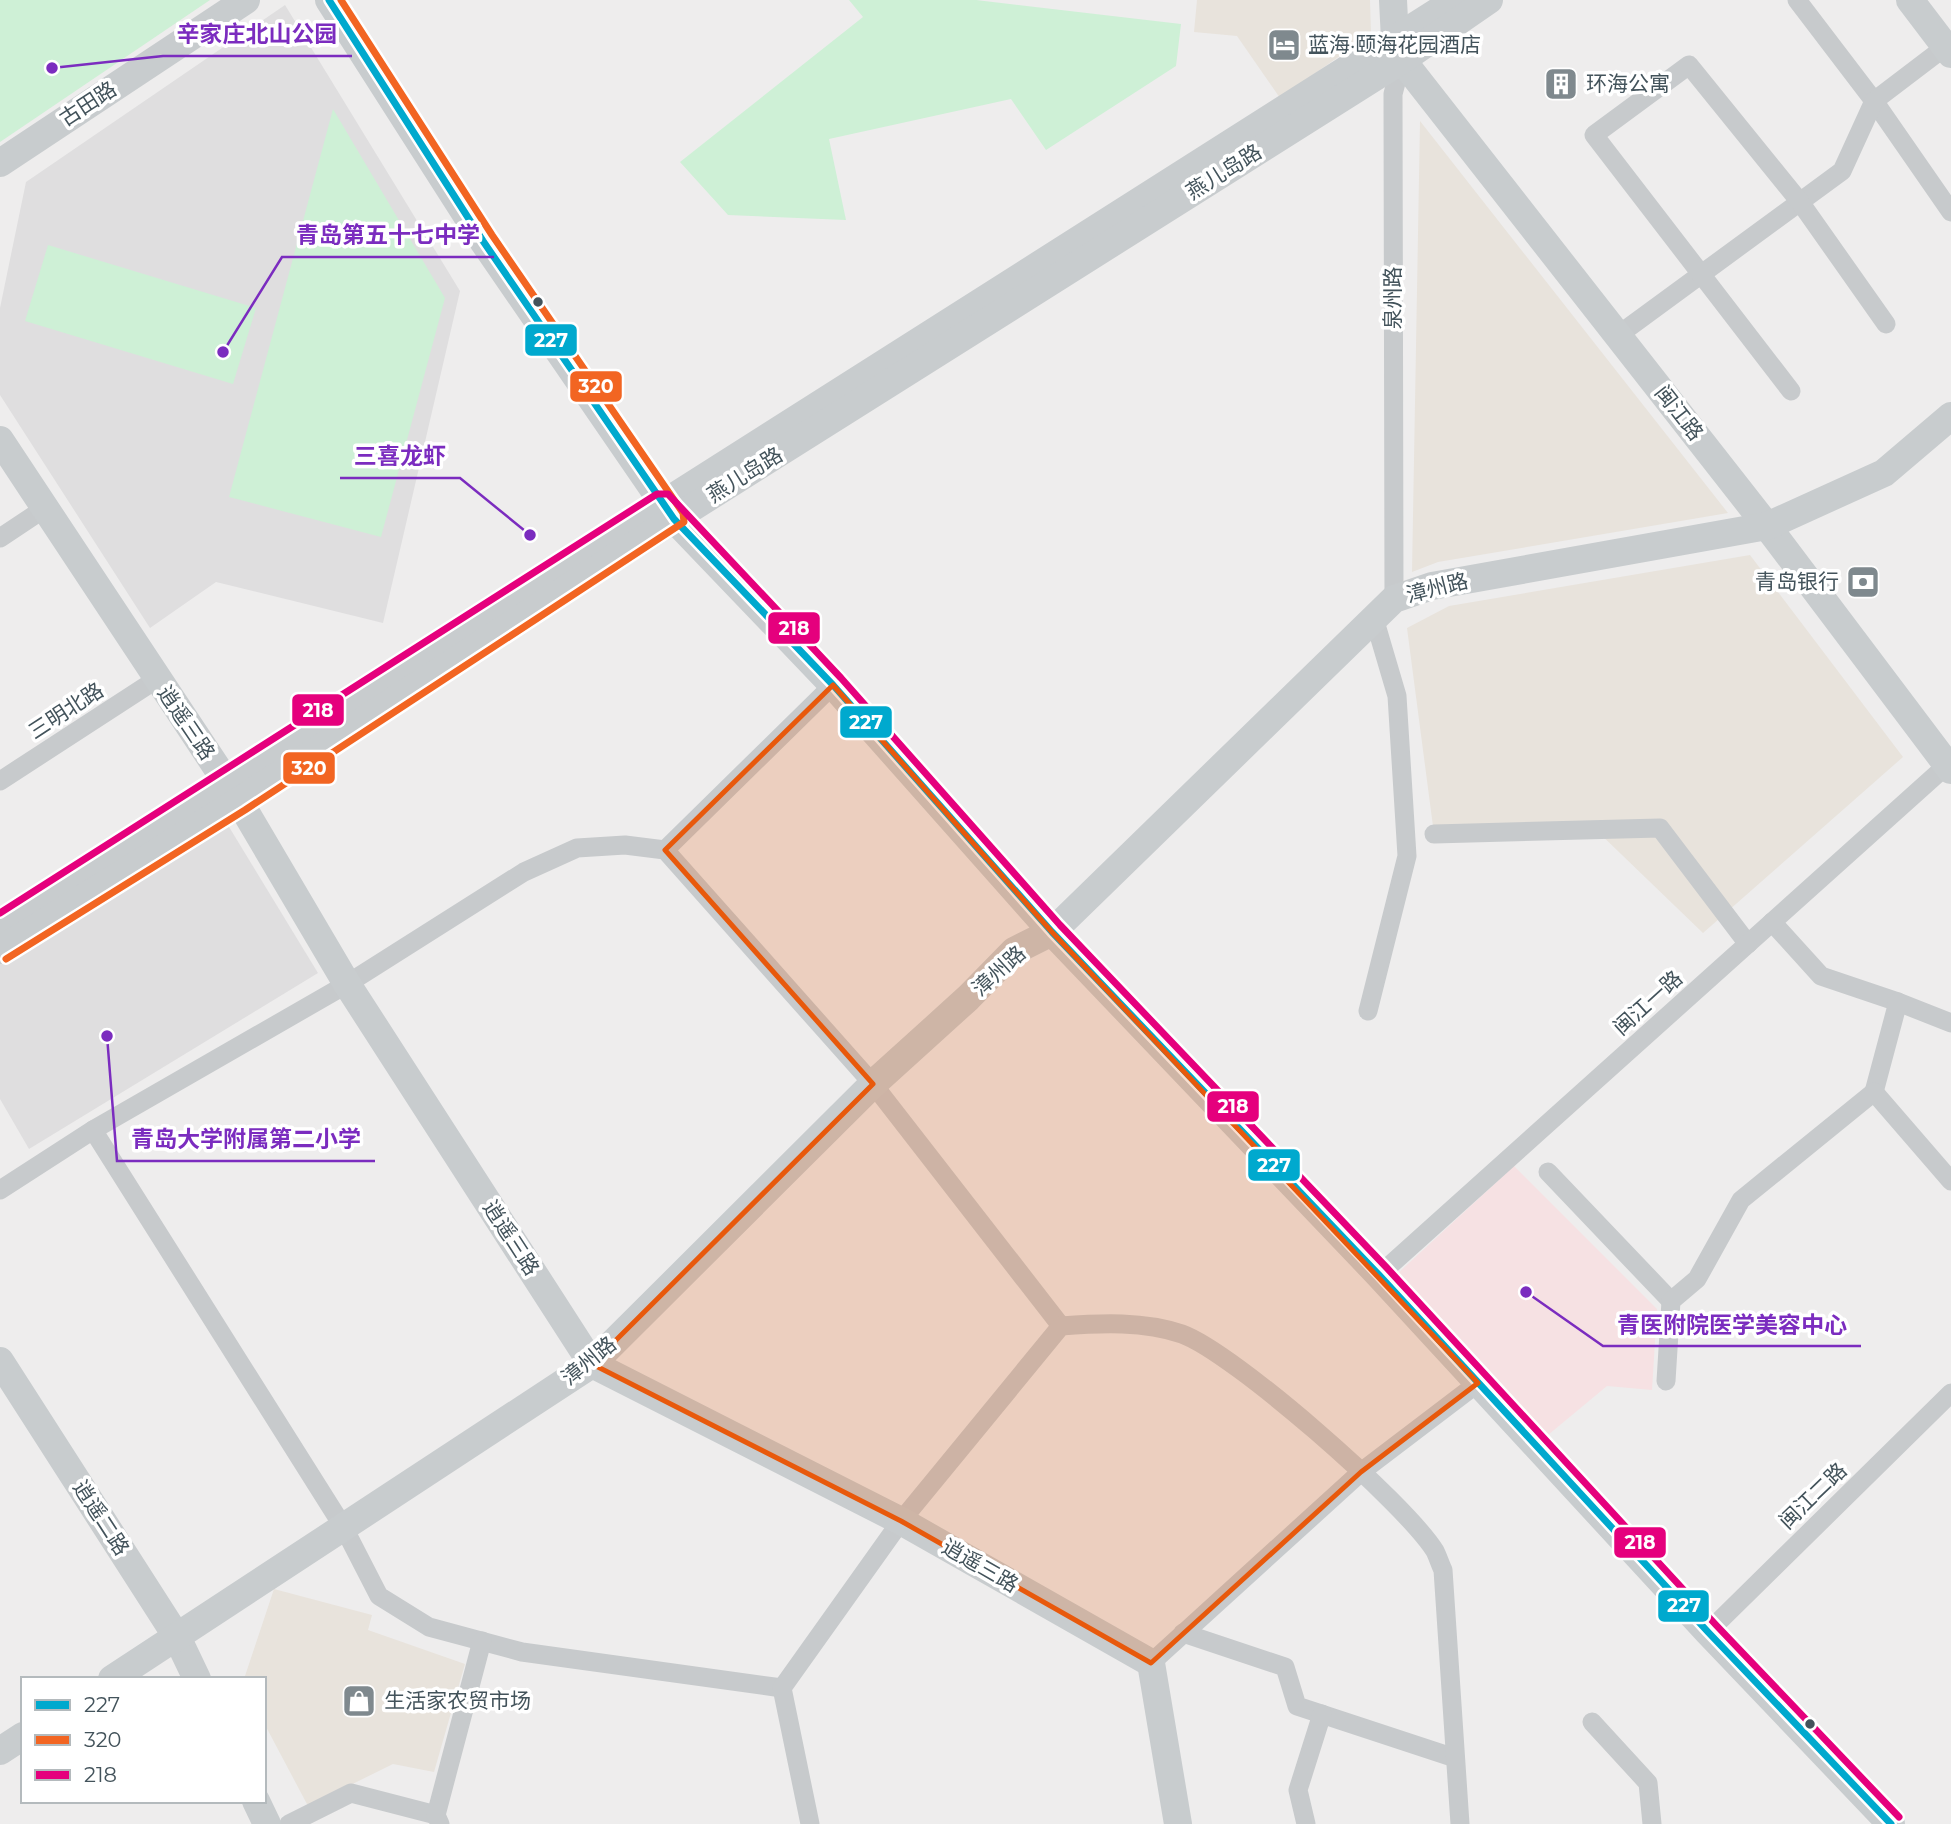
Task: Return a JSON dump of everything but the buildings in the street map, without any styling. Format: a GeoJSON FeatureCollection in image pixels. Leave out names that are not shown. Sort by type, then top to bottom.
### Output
{"type":"FeatureCollection","features":[{"type":"Feature","properties":{"kind":"street","name":"古田路"},"geometry":{"type":"LineString","coordinates":[[0,163],[246,0]]}},
{"type":"Feature","properties":{"kind":"street"},"geometry":{"type":"LineString","coordinates":[[329,0],[483,241],[669,511],[833,685],[1052,932],[1379,1275],[1876,1819]]}},
{"type":"Feature","properties":{"kind":"street","name":"泉州路"},"geometry":{"type":"LineString","coordinates":[[1368,1011],[1407,856],[1397,696],[1384,609],[1393,94],[1398,50],[1393,0]]}},
{"type":"Feature","properties":{"kind":"street","name":"燕儿岛路"},"geometry":{"type":"LineString","coordinates":[[1398,50],[1456,0]]}},
{"type":"Feature","properties":{"kind":"street","name":"燕儿岛路"},"geometry":{"type":"LineString","coordinates":[[0,950],[232,792],[669,511],[1398,50],[1489,0]]}},
{"type":"Feature","properties":{"kind":"street"},"geometry":{"type":"LineString","coordinates":[[1797,0],[1874,101],[1951,212]]}},
{"type":"Feature","properties":{"kind":"street"},"geometry":{"type":"LineString","coordinates":[[1617,336],[1842,172],[1874,101],[1948,51],[1910,0]]}},
{"type":"Feature","properties":{"kind":"street","name":"闽江路"},"geometry":{"type":"LineString","coordinates":[[1398,50],[1617,336],[1767,526],[1949,768]]}},
{"type":"Feature","properties":{"kind":"street"},"geometry":{"type":"LineString","coordinates":[[1791,391],[1594,135],[1689,65],[1800,202],[1886,324]]}},
{"type":"Feature","properties":{"kind":"street","name":"漳州路"},"geometry":{"type":"LineString","coordinates":[[115,1677],[593,1364],[873,1084],[968,998],[1014,951],[1052,932],[1384,609],[1432,586],[1767,526],[1884,473],[1951,416]]}},
{"type":"Feature","properties":{"kind":"street","name":"逍遥三路"},"geometry":{"type":"LineString","coordinates":[[0,440],[232,792],[347,984],[593,1364],[901,1521],[1151,1663]]}},
{"type":"Feature","properties":{"kind":"street"},"geometry":{"type":"LineString","coordinates":[[0,538],[45,508]]}},
{"type":"Feature","properties":{"kind":"street","name":"三明北路"},"geometry":{"type":"LineString","coordinates":[[0,781],[157,679]]}},
{"type":"Feature","properties":{"kind":"street"},"geometry":{"type":"LineString","coordinates":[[665,850],[833,685]]}},
{"type":"Feature","properties":{"kind":"street","name":"闽江一路"},"geometry":{"type":"LineString","coordinates":[[1379,1275],[1772,922],[1949,768]]}},
{"type":"Feature","properties":{"kind":"street","name":"燕儿岛路"},"geometry":{"type":"LineString","coordinates":[[0,925],[232,792]]}},
{"type":"Feature","properties":{"kind":"street"},"geometry":{"type":"LineString","coordinates":[[1434,834],[1660,828],[1748,944]]}},
{"type":"Feature","properties":{"kind":"street"},"geometry":{"type":"LineString","coordinates":[[0,1190],[93,1130],[347,984],[524,872],[577,848],[625,845],[665,850],[873,1084],[1061,1326]]}},
{"type":"Feature","properties":{"kind":"street"},"geometry":{"type":"LineString","coordinates":[[1772,922],[1821,975],[1951,1023]]}},
{"type":"Feature","properties":{"kind":"street"},"geometry":{"type":"LineString","coordinates":[[1666,1381],[1671,1301],[1697,1279],[1741,1200],[1874,1092],[1898,1002]]}},
{"type":"Feature","properties":{"kind":"street"},"geometry":{"type":"LineString","coordinates":[[1874,1092],[1951,1181]]}},
{"type":"Feature","properties":{"kind":"street"},"geometry":{"type":"LineString","coordinates":[[93,1130],[344,1528],[379,1596],[429,1627],[522,1652],[782,1688]]}},
{"type":"Feature","properties":{"kind":"street"},"geometry":{"type":"LineString","coordinates":[[1548,1172],[1671,1301]]}},
{"type":"Feature","properties":{"kind":"street"},"geometry":{"type":"LineString","coordinates":[[1061,1326],[1136,1326],[1185,1335],[1213,1350],[1281,1403],[1361,1472],[1412,1523],[1435,1551],[1443,1570],[1460,1824]]}},
{"type":"Feature","properties":{"kind":"street"},"geometry":{"type":"LineString","coordinates":[[810,1824],[782,1688],[901,1521],[1061,1326]]}},
{"type":"Feature","properties":{"kind":"street","name":"逍遥二路"},"geometry":{"type":"LineString","coordinates":[[0,1361],[177,1637],[196,1677]]}},
{"type":"Feature","properties":{"kind":"street"},"geometry":{"type":"LineString","coordinates":[[1178,1824],[1151,1663],[1361,1472],[1478,1383]]}},
{"type":"Feature","properties":{"kind":"street","name":"闽江二路"},"geometry":{"type":"LineString","coordinates":[[1708,1632],[1951,1393]]}},
{"type":"Feature","properties":{"kind":"street"},"geometry":{"type":"LineString","coordinates":[[1183,1633],[1284,1667],[1297,1706],[1455,1758]]}},
{"type":"Feature","properties":{"kind":"street"},"geometry":{"type":"LineString","coordinates":[[289,1824],[351,1793],[438,1820],[482,1641]]}},
{"type":"Feature","properties":{"kind":"street"},"geometry":{"type":"LineString","coordinates":[[1306,1824],[1298,1790],[1322,1714]]}},
{"type":"Feature","properties":{"kind":"street"},"geometry":{"type":"LineString","coordinates":[[1591,1722],[1648,1783],[1652,1824]]}},
{"type":"Feature","properties":{"kind":"street"},"geometry":{"type":"LineString","coordinates":[[0,1751],[21,1737]]}},
{"type":"Feature","properties":{"kind":"street"},"geometry":{"type":"LineString","coordinates":[[257,1803],[267,1824]]}},
{"type":"Feature","properties":{"kind":"highlighted area"},"geometry":{"type":"Polygon","coordinates":[[[833,685],[1052,932],[1478,1383],[1361,1472],[1151,1663],[901,1521],[592,1364],[873,1084],[665,850],[833,685]]]}},
{"type":"Feature","properties":{"kind":"shaded area"},"geometry":{"type":"Polygon","coordinates":[[[1197,0],[1370,0],[1371,34],[1280,98],[1237,36],[1194,32],[1197,0]]]}},
{"type":"Feature","properties":{"kind":"shaded area"},"geometry":{"type":"Polygon","coordinates":[[[285,5],[460,291],[383,623],[216,582],[150,628],[0,395],[0,308],[26,182],[285,5]]]}},
{"type":"Feature","properties":{"kind":"shaded area"},"geometry":{"type":"Polygon","coordinates":[[[1420,121],[1728,513],[1438,562],[1412,572],[1420,121]]]}},
{"type":"Feature","properties":{"kind":"shaded area"},"geometry":{"type":"Polygon","coordinates":[[[1750,555],[1903,757],[1703,933],[1594,828],[1434,834],[1407,628],[1449,606],[1750,555]]]}},
{"type":"Feature","properties":{"kind":"shaded area"},"geometry":{"type":"Polygon","coordinates":[[[223,817],[318,973],[29,1149],[0,1099],[0,960],[223,817]]]}},
{"type":"Feature","properties":{"kind":"shaded area"},"geometry":{"type":"Polygon","coordinates":[[[1514,1166],[1657,1309],[1652,1390],[1607,1386],[1548,1435],[1396,1275],[1514,1166]]]}},
{"type":"Feature","properties":{"kind":"shaded area","name":"生活家农贸市场"},"geometry":{"type":"Polygon","coordinates":[[[274,1589],[372,1615],[368,1630],[465,1664],[434,1772],[393,1764],[308,1806],[266,1727],[266,1677],[245,1677],[274,1589]]]}},
{"type":"Feature","properties":{"kind":"green space"},"geometry":{"type":"Polygon","coordinates":[[[0,0],[210,0],[0,142],[0,0]]]}},
{"type":"Feature","properties":{"kind":"green space"},"geometry":{"type":"Polygon","coordinates":[[[849,0],[976,0],[1181,24],[1176,66],[1046,150],[1011,99],[829,139],[846,220],[728,215],[680,162],[863,17],[849,0]]]}},
{"type":"Feature","properties":{"kind":"green space"},"geometry":{"type":"Polygon","coordinates":[[[333,109],[445,298],[381,537],[229,497],[333,109]]]}},
{"type":"Feature","properties":{"kind":"green space"},"geometry":{"type":"Polygon","coordinates":[[[48,245],[256,308],[233,384],[25,321],[48,245]]]}},
{"type":"Feature","properties":{"kind":"transit line","name":"227"},"geometry":{"type":"LineString","coordinates":[[329,0],[483,241],[674,519],[833,685],[1052,932],[1379,1275],[1708,1632],[1891,1824]]}},
{"type":"Feature","properties":{"kind":"transit line","name":"320"},"geometry":{"type":"LineString","coordinates":[[6,959],[245,810],[684,522],[683,513],[492,235],[341,0]]}},
{"type":"Feature","properties":{"kind":"transit line","name":"218"},"geometry":{"type":"LineString","coordinates":[[0,913],[657,494],[668,494],[841,678],[1060,925],[1387,1268],[1716,1625],[1899,1817]]}},
{"type":"Feature","properties":{"kind":"place","name":"蓝海·颐海花园酒店"},"geometry":{"type":"Point","coordinates":[1284,45]}},
{"type":"Feature","properties":{"kind":"place","name":"辛家庄北山公园"},"geometry":{"type":"Point","coordinates":[52,68]}},
{"type":"Feature","properties":{"kind":"place","name":"环海公寓"},"geometry":{"type":"Point","coordinates":[1561,84]}},
{"type":"Feature","properties":{"kind":"place","name":"青岛第五十七中学"},"geometry":{"type":"Point","coordinates":[223,352]}},
{"type":"Feature","properties":{"kind":"place","name":"三喜龙虾"},"geometry":{"type":"Point","coordinates":[530,535]}},
{"type":"Feature","properties":{"kind":"place","name":"青岛银行"},"geometry":{"type":"Point","coordinates":[1863,582]}},
{"type":"Feature","properties":{"kind":"place","name":"青岛大学附属第二小学"},"geometry":{"type":"Point","coordinates":[107,1036]}},
{"type":"Feature","properties":{"kind":"place","name":"青医附院医学美容中心"},"geometry":{"type":"Point","coordinates":[1526,1292]}},
{"type":"Feature","properties":{"kind":"place","name":"生活家农贸市场"},"geometry":{"type":"Point","coordinates":[359,1701]}}]}
